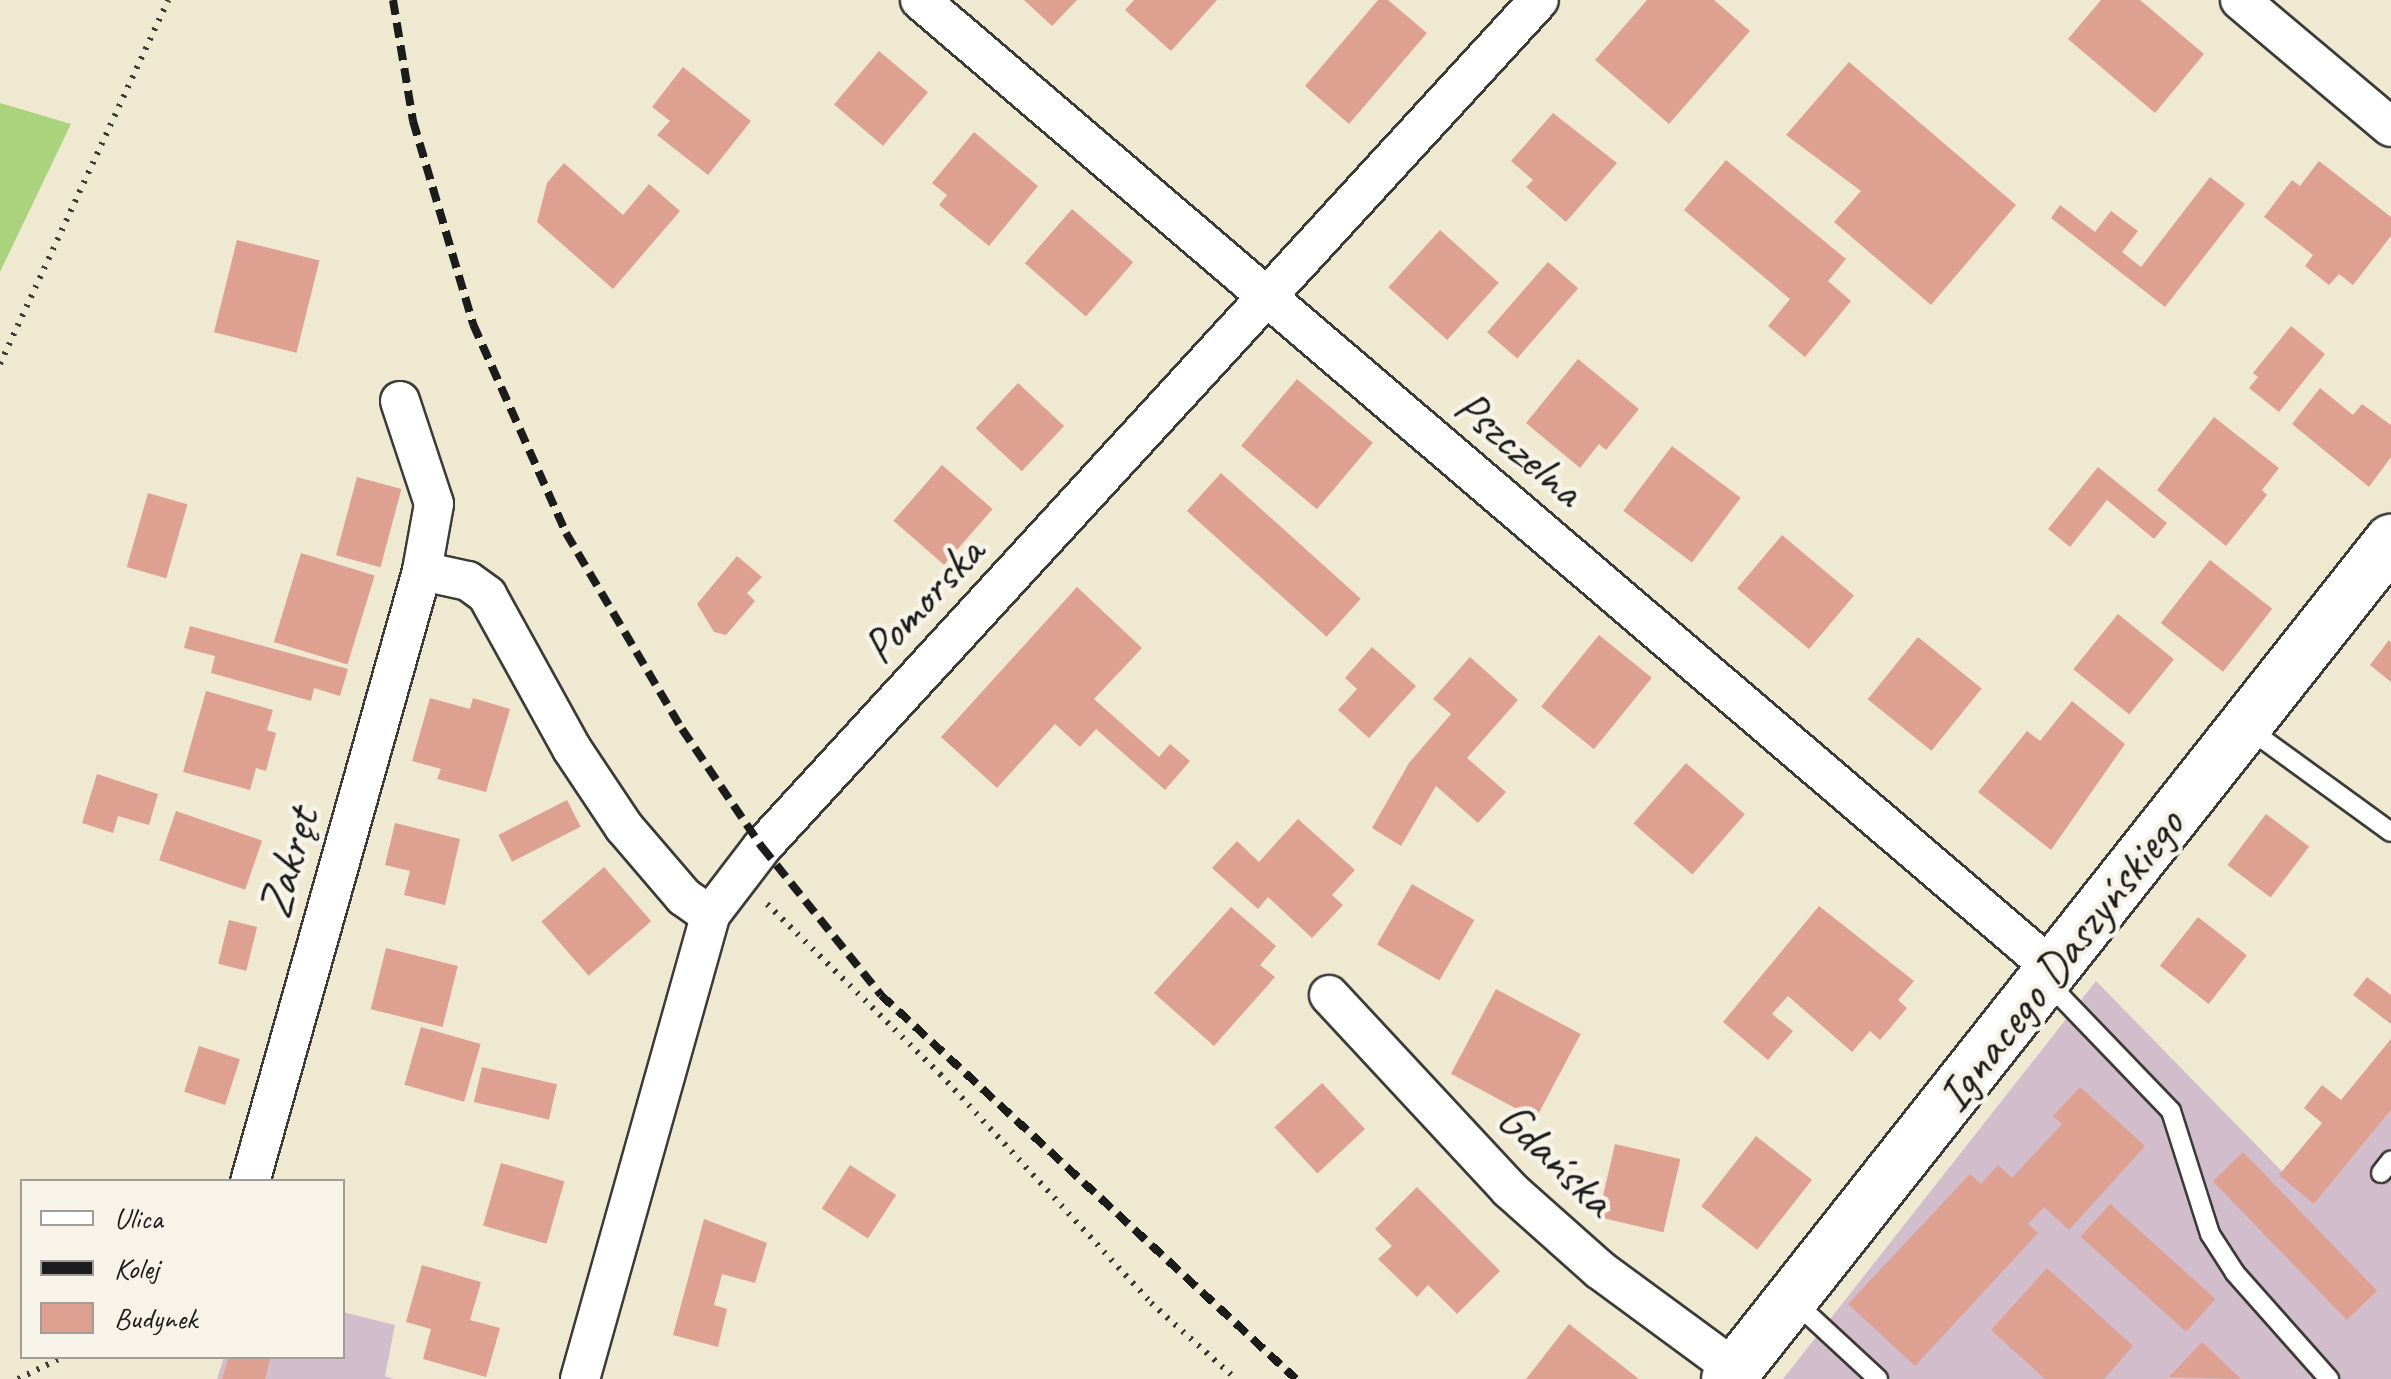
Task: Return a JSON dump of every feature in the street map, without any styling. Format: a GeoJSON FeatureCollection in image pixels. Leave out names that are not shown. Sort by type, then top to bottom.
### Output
{"type":"FeatureCollection","features":[{"type":"Feature","properties":{"kind":"street","name":"Pszczelna"},"geometry":{"type":"LineString","coordinates":[[920,0],[2050,975]]}},
{"type":"Feature","properties":{"kind":"street","name":"Pomorska"},"geometry":{"type":"LineString","coordinates":[[580,1379],[710,915],[738,875],[1268,300],[1538,0]]}},
{"type":"Feature","properties":{"kind":"street"},"geometry":{"type":"LineString","coordinates":[[2240,0],[2391,127]]}},
{"type":"Feature","properties":{"kind":"street","name":"Zakręt"},"geometry":{"type":"LineString","coordinates":[[251,1179],[422,571],[434,504],[400,402]]}},
{"type":"Feature","properties":{"kind":"street","name":"Ignacego Daszyńskiego"},"geometry":{"type":"LineString","coordinates":[[1732,1374],[2391,541]]}},
{"type":"Feature","properties":{"kind":"street"},"geometry":{"type":"LineString","coordinates":[[422,571],[468,581],[487,594],[572,750],[624,828],[684,897],[710,915]]}},
{"type":"Feature","properties":{"kind":"street","name":"Gdańska"},"geometry":{"type":"LineString","coordinates":[[1329,994],[1509,1189],[1600,1270],[1732,1374]]}},
{"type":"Feature","properties":{"kind":"lane"},"geometry":{"type":"LineString","coordinates":[[2245,726],[2391,832]]}},
{"type":"Feature","properties":{"kind":"lane"},"geometry":{"type":"LineString","coordinates":[[2050,975],[2171,1111],[2210,1234],[2235,1273],[2329,1379]]}},
{"type":"Feature","properties":{"kind":"lane"},"geometry":{"type":"LineString","coordinates":[[1792,1299],[1878,1379]]}},
{"type":"Feature","properties":{"kind":"path"},"geometry":{"type":"LineString","coordinates":[[0,364],[168,0]]}},
{"type":"Feature","properties":{"kind":"path"},"geometry":{"type":"LineString","coordinates":[[738,875],[940,1074],[1151,1303],[1236,1379]]}},
{"type":"Feature","properties":{"kind":"path"},"geometry":{"type":"LineString","coordinates":[[18,1379],[60,1359]]}},
{"type":"Feature","properties":{"kind":"shaded area"},"geometry":{"type":"Polygon","coordinates":[[[2096,981],[2314,1204],[2391,1110],[2391,1379],[1783,1379],[2096,981]]]}},
{"type":"Feature","properties":{"kind":"shaded area"},"geometry":{"type":"Polygon","coordinates":[[[345,1312],[395,1325],[385,1376],[394,1379],[217,1379],[223,1359],[345,1359],[345,1312]]]}},
{"type":"Feature","properties":{"kind":"green space"},"geometry":{"type":"Polygon","coordinates":[[[0,103],[71,124],[0,272],[0,103]]]}},
{"type":"Feature","properties":{"kind":"building"},"geometry":{"type":"Polygon","coordinates":[[[1024,0],[1077,0],[1052,26],[1024,0]]]}},
{"type":"Feature","properties":{"kind":"building"},"geometry":{"type":"Polygon","coordinates":[[[1134,0],[1217,0],[1171,51],[1125,10],[1134,0]]]}},
{"type":"Feature","properties":{"kind":"building"},"geometry":{"type":"Polygon","coordinates":[[[1378,0],[1388,0],[1427,33],[1349,124],[1305,86],[1378,0]]]}},
{"type":"Feature","properties":{"kind":"building"},"geometry":{"type":"Polygon","coordinates":[[[1647,0],[1714,0],[1750,31],[1669,124],[1595,60],[1647,0]]]}},
{"type":"Feature","properties":{"kind":"building"},"geometry":{"type":"Polygon","coordinates":[[[2101,0],[2140,0],[2204,54],[2155,113],[2068,39],[2101,0]]]}},
{"type":"Feature","properties":{"kind":"building"},"geometry":{"type":"Polygon","coordinates":[[[879,51],[928,92],[883,146],[834,105],[879,51]]]}},
{"type":"Feature","properties":{"kind":"building"},"geometry":{"type":"Polygon","coordinates":[[[1849,62],[2016,205],[1931,305],[1834,222],[1861,191],[1786,135],[1849,62]]]}},
{"type":"Feature","properties":{"kind":"building"},"geometry":{"type":"Polygon","coordinates":[[[683,67],[751,121],[708,175],[657,135],[670,121],[652,107],[683,67]]]}},
{"type":"Feature","properties":{"kind":"building"},"geometry":{"type":"Polygon","coordinates":[[[1553,113],[1617,163],[1566,222],[1526,187],[1533,180],[1511,161],[1553,113]]]}},
{"type":"Feature","properties":{"kind":"building"},"geometry":{"type":"Polygon","coordinates":[[[974,132],[1038,186],[989,246],[939,205],[947,195],[932,183],[974,132]]]}},
{"type":"Feature","properties":{"kind":"building"},"geometry":{"type":"Polygon","coordinates":[[[1726,160],[1846,259],[1828,281],[1851,301],[1805,357],[1768,326],[1790,299],[1684,210],[1726,160]]]}},
{"type":"Feature","properties":{"kind":"building"},"geometry":{"type":"Polygon","coordinates":[[[2319,161],[2391,217],[2391,236],[2353,285],[2339,274],[2329,285],[2305,266],[2313,255],[2264,217],[2292,180],[2300,186],[2319,161]]]}},
{"type":"Feature","properties":{"kind":"building"},"geometry":{"type":"Polygon","coordinates":[[[564,163],[623,215],[649,184],[680,211],[613,289],[537,222],[547,183],[564,163]]]}},
{"type":"Feature","properties":{"kind":"building"},"geometry":{"type":"Polygon","coordinates":[[[2210,177],[2245,204],[2165,307],[2051,218],[2060,205],[2095,232],[2111,211],[2138,231],[2122,252],[2141,267],[2210,177]]]}},
{"type":"Feature","properties":{"kind":"building"},"geometry":{"type":"Polygon","coordinates":[[[1072,209],[1133,262],[1086,316],[1025,263],[1072,209]]]}},
{"type":"Feature","properties":{"kind":"building"},"geometry":{"type":"Polygon","coordinates":[[[1440,230],[1499,283],[1447,340],[1388,287],[1440,230]]]}},
{"type":"Feature","properties":{"kind":"building"},"geometry":{"type":"Polygon","coordinates":[[[237,240],[319,261],[296,353],[214,332],[237,240]]]}},
{"type":"Feature","properties":{"kind":"building"},"geometry":{"type":"Polygon","coordinates":[[[1548,262],[1578,288],[1517,358],[1487,332],[1548,262]]]}},
{"type":"Feature","properties":{"kind":"building"},"geometry":{"type":"Polygon","coordinates":[[[2291,326],[2325,354],[2279,412],[2249,388],[2258,377],[2253,373],[2291,326]]]}},
{"type":"Feature","properties":{"kind":"building"},"geometry":{"type":"Polygon","coordinates":[[[1578,359],[1639,409],[1606,450],[1599,444],[1580,468],[1526,423],[1578,359]]]}},
{"type":"Feature","properties":{"kind":"building"},"geometry":{"type":"Polygon","coordinates":[[[1297,379],[1373,443],[1317,509],[1241,446],[1297,379]]]}},
{"type":"Feature","properties":{"kind":"building"},"geometry":{"type":"Polygon","coordinates":[[[1018,383],[1064,426],[1022,471],[976,428],[1018,383]]]}},
{"type":"Feature","properties":{"kind":"building"},"geometry":{"type":"Polygon","coordinates":[[[2320,388],[2353,415],[2362,404],[2391,425],[2391,457],[2369,487],[2292,424],[2320,388]]]}},
{"type":"Feature","properties":{"kind":"building"},"geometry":{"type":"Polygon","coordinates":[[[2214,417],[2279,468],[2262,490],[2267,495],[2226,546],[2157,490],[2214,417]]]}},
{"type":"Feature","properties":{"kind":"building"},"geometry":{"type":"Polygon","coordinates":[[[1672,446],[1741,498],[1692,562],[1623,511],[1672,446]]]}},
{"type":"Feature","properties":{"kind":"building"},"geometry":{"type":"Polygon","coordinates":[[[942,465],[993,509],[944,565],[893,521],[942,465]]]}},
{"type":"Feature","properties":{"kind":"building"},"geometry":{"type":"Polygon","coordinates":[[[2098,467],[2167,523],[2154,539],[2107,500],[2070,547],[2048,529],[2098,467]]]}},
{"type":"Feature","properties":{"kind":"building"},"geometry":{"type":"Polygon","coordinates":[[[1221,473],[1361,599],[1327,637],[1187,511],[1221,473]]]}},
{"type":"Feature","properties":{"kind":"building"},"geometry":{"type":"Polygon","coordinates":[[[357,477],[401,489],[380,567],[336,555],[357,477]]]}},
{"type":"Feature","properties":{"kind":"building"},"geometry":{"type":"Polygon","coordinates":[[[148,493],[187,504],[166,578],[127,567],[148,493]]]}},
{"type":"Feature","properties":{"kind":"building"},"geometry":{"type":"Polygon","coordinates":[[[1782,535],[1854,595],[1809,649],[1737,589],[1782,535]]]}},
{"type":"Feature","properties":{"kind":"building"},"geometry":{"type":"Polygon","coordinates":[[[301,553],[375,576],[347,664],[274,642],[301,553]]]}},
{"type":"Feature","properties":{"kind":"building"},"geometry":{"type":"Polygon","coordinates":[[[737,556],[762,577],[747,593],[755,601],[726,635],[714,632],[697,604],[737,556]]]}},
{"type":"Feature","properties":{"kind":"building"},"geometry":{"type":"Polygon","coordinates":[[[2210,560],[2272,609],[2223,672],[2161,623],[2210,560]]]}},
{"type":"Feature","properties":{"kind":"building"},"geometry":{"type":"Polygon","coordinates":[[[1077,587],[1142,648],[1094,699],[1159,757],[1170,744],[1190,761],[1165,790],[1096,729],[1080,747],[1055,724],[997,788],[941,737],[1077,587]]]}},
{"type":"Feature","properties":{"kind":"building"},"geometry":{"type":"Polygon","coordinates":[[[2118,614],[2174,659],[2129,714],[2073,669],[2118,614]]]}},
{"type":"Feature","properties":{"kind":"building"},"geometry":{"type":"Polygon","coordinates":[[[190,626],[348,669],[340,696],[314,688],[311,701],[211,673],[215,656],[184,648],[190,626]]]}},
{"type":"Feature","properties":{"kind":"building"},"geometry":{"type":"Polygon","coordinates":[[[1599,635],[1652,678],[1594,749],[1541,706],[1599,635]]]}},
{"type":"Feature","properties":{"kind":"building"},"geometry":{"type":"Polygon","coordinates":[[[1918,637],[1982,689],[1931,751],[1868,699],[1918,637]]]}},
{"type":"Feature","properties":{"kind":"building"},"geometry":{"type":"Polygon","coordinates":[[[2389,640],[2391,643],[2391,682],[2370,665],[2389,640]]]}},
{"type":"Feature","properties":{"kind":"building"},"geometry":{"type":"Polygon","coordinates":[[[1372,647],[1416,686],[1369,738],[1338,710],[1357,689],[1345,678],[1372,647]]]}},
{"type":"Feature","properties":{"kind":"building"},"geometry":{"type":"Polygon","coordinates":[[[1470,657],[1518,700],[1467,758],[1506,792],[1478,823],[1436,786],[1401,846],[1372,828],[1409,763],[1451,714],[1433,699],[1470,657]]]}},
{"type":"Feature","properties":{"kind":"building"},"geometry":{"type":"Polygon","coordinates":[[[206,691],[273,710],[267,730],[276,733],[266,771],[256,768],[250,790],[183,772],[206,691]]]}},
{"type":"Feature","properties":{"kind":"building"},"geometry":{"type":"Polygon","coordinates":[[[430,698],[470,709],[473,698],[510,709],[486,792],[437,779],[441,769],[412,761],[430,698]]]}},
{"type":"Feature","properties":{"kind":"building"},"geometry":{"type":"Polygon","coordinates":[[[2072,701],[2125,744],[2051,850],[1978,792],[2027,731],[2040,741],[2072,701]]]}},
{"type":"Feature","properties":{"kind":"building"},"geometry":{"type":"Polygon","coordinates":[[[1686,763],[1745,814],[1692,875],[1634,823],[1686,763]]]}},
{"type":"Feature","properties":{"kind":"building"},"geometry":{"type":"Polygon","coordinates":[[[97,774],[158,794],[149,825],[118,816],[113,833],[82,823],[97,774]]]}},
{"type":"Feature","properties":{"kind":"building"},"geometry":{"type":"Polygon","coordinates":[[[567,800],[581,827],[512,862],[498,835],[567,800]]]}},
{"type":"Feature","properties":{"kind":"building"},"geometry":{"type":"Polygon","coordinates":[[[176,811],[262,841],[245,890],[159,860],[176,811]]]}},
{"type":"Feature","properties":{"kind":"building"},"geometry":{"type":"Polygon","coordinates":[[[2266,814],[2309,846],[2271,898],[2227,865],[2266,814]]]}},
{"type":"Feature","properties":{"kind":"building"},"geometry":{"type":"Polygon","coordinates":[[[1298,819],[1355,870],[1332,895],[1343,905],[1312,938],[1268,897],[1258,909],[1212,868],[1237,841],[1259,862],[1298,819]]]}},
{"type":"Feature","properties":{"kind":"building"},"geometry":{"type":"Polygon","coordinates":[[[395,823],[460,839],[445,905],[404,895],[410,871],[385,865],[395,823]]]}},
{"type":"Feature","properties":{"kind":"building"},"geometry":{"type":"Polygon","coordinates":[[[604,867],[651,921],[589,976],[541,921],[604,867]]]}},
{"type":"Feature","properties":{"kind":"building"},"geometry":{"type":"Polygon","coordinates":[[[1412,884],[1474,920],[1439,981],[1377,945],[1412,884]]]}},
{"type":"Feature","properties":{"kind":"building"},"geometry":{"type":"Polygon","coordinates":[[[1819,906],[1914,981],[1898,1000],[1907,1008],[1880,1040],[1870,1031],[1852,1052],[1788,996],[1772,1014],[1793,1031],[1768,1060],[1723,1022],[1819,906]]]}},
{"type":"Feature","properties":{"kind":"building"},"geometry":{"type":"Polygon","coordinates":[[[1231,907],[1276,946],[1260,965],[1275,977],[1214,1046],[1154,993],[1231,907]]]}},
{"type":"Feature","properties":{"kind":"building"},"geometry":{"type":"Polygon","coordinates":[[[2198,917],[2247,955],[2209,1004],[2160,966],[2198,917]]]}},
{"type":"Feature","properties":{"kind":"building"},"geometry":{"type":"Polygon","coordinates":[[[229,920],[257,927],[246,971],[218,964],[229,920]]]}},
{"type":"Feature","properties":{"kind":"building"},"geometry":{"type":"Polygon","coordinates":[[[386,948],[458,966],[443,1027],[371,1009],[386,948]]]}},
{"type":"Feature","properties":{"kind":"building"},"geometry":{"type":"Polygon","coordinates":[[[2367,977],[2391,995],[2391,1024],[2353,995],[2367,977]]]}},
{"type":"Feature","properties":{"kind":"building"},"geometry":{"type":"Polygon","coordinates":[[[1496,989],[1581,1034],[1536,1119],[1451,1074],[1496,989]]]}},
{"type":"Feature","properties":{"kind":"building"},"geometry":{"type":"Polygon","coordinates":[[[421,1027],[481,1044],[464,1102],[404,1085],[421,1027]]]}},
{"type":"Feature","properties":{"kind":"building"},"geometry":{"type":"Polygon","coordinates":[[[2391,1039],[2391,1110],[2314,1204],[2279,1175],[2322,1123],[2304,1108],[2322,1085],[2341,1100],[2391,1039]]]}},
{"type":"Feature","properties":{"kind":"building"},"geometry":{"type":"Polygon","coordinates":[[[199,1046],[240,1059],[225,1105],[184,1092],[199,1046]]]}},
{"type":"Feature","properties":{"kind":"building"},"geometry":{"type":"Polygon","coordinates":[[[482,1067],[557,1084],[549,1119],[474,1102],[482,1067]]]}},
{"type":"Feature","properties":{"kind":"building"},"geometry":{"type":"Polygon","coordinates":[[[1322,1083],[1365,1129],[1317,1173],[1274,1127],[1322,1083]]]}},
{"type":"Feature","properties":{"kind":"building"},"geometry":{"type":"Polygon","coordinates":[[[2080,1087],[2145,1146],[2069,1230],[2044,1207],[2028,1224],[2038,1233],[1915,1366],[1848,1304],[1970,1174],[1981,1184],[1998,1165],[2012,1178],[2062,1124],[2053,1116],[2080,1087]]]}},
{"type":"Feature","properties":{"kind":"building"},"geometry":{"type":"Polygon","coordinates":[[[1756,1136],[1812,1180],[1757,1250],[1701,1206],[1756,1136]]]}},
{"type":"Feature","properties":{"kind":"building"},"geometry":{"type":"Polygon","coordinates":[[[1615,1144],[1680,1159],[1663,1232],[1598,1217],[1615,1144]]]}},
{"type":"Feature","properties":{"kind":"building"},"geometry":{"type":"Polygon","coordinates":[[[2243,1152],[2377,1291],[2347,1320],[2213,1181],[2243,1152]]]}},
{"type":"Feature","properties":{"kind":"building"},"geometry":{"type":"Polygon","coordinates":[[[501,1163],[564,1181],[547,1244],[483,1225],[501,1163]]]}},
{"type":"Feature","properties":{"kind":"building"},"geometry":{"type":"Polygon","coordinates":[[[850,1165],[896,1195],[868,1239],[822,1209],[850,1165]]]}},
{"type":"Feature","properties":{"kind":"building"},"geometry":{"type":"Polygon","coordinates":[[[1417,1187],[1500,1271],[1457,1314],[1428,1285],[1417,1297],[1378,1259],[1392,1246],[1375,1229],[1417,1187]]]}},
{"type":"Feature","properties":{"kind":"building"},"geometry":{"type":"Polygon","coordinates":[[[2110,1204],[2216,1299],[2186,1332],[2081,1237],[2110,1204]]]}},
{"type":"Feature","properties":{"kind":"building"},"geometry":{"type":"Polygon","coordinates":[[[704,1219],[767,1243],[755,1283],[722,1274],[714,1305],[727,1309],[718,1347],[673,1335],[704,1219]]]}},
{"type":"Feature","properties":{"kind":"building"},"geometry":{"type":"Polygon","coordinates":[[[422,1265],[481,1282],[470,1320],[500,1328],[486,1377],[423,1359],[431,1329],[406,1322],[422,1265]]]}},
{"type":"Feature","properties":{"kind":"building"},"geometry":{"type":"Polygon","coordinates":[[[2047,1268],[2133,1346],[2104,1379],[2045,1379],[1991,1330],[2047,1268]]]}},
{"type":"Feature","properties":{"kind":"building"},"geometry":{"type":"Polygon","coordinates":[[[1569,1324],[1639,1379],[1526,1379],[1569,1324]]]}},
{"type":"Feature","properties":{"kind":"building"},"geometry":{"type":"Polygon","coordinates":[[[2202,1342],[2241,1379],[2169,1377],[2202,1342]]]}},
{"type":"Feature","properties":{"kind":"building"},"geometry":{"type":"Polygon","coordinates":[[[228,1359],[270,1359],[265,1379],[222,1379],[228,1359]]]}},
{"type":"Feature","properties":{"kind":"railway"},"geometry":{"type":"LineString","coordinates":[[393,0],[413,121],[473,324],[566,533],[682,729],[762,847],[881,995],[1296,1379]]}}]}
